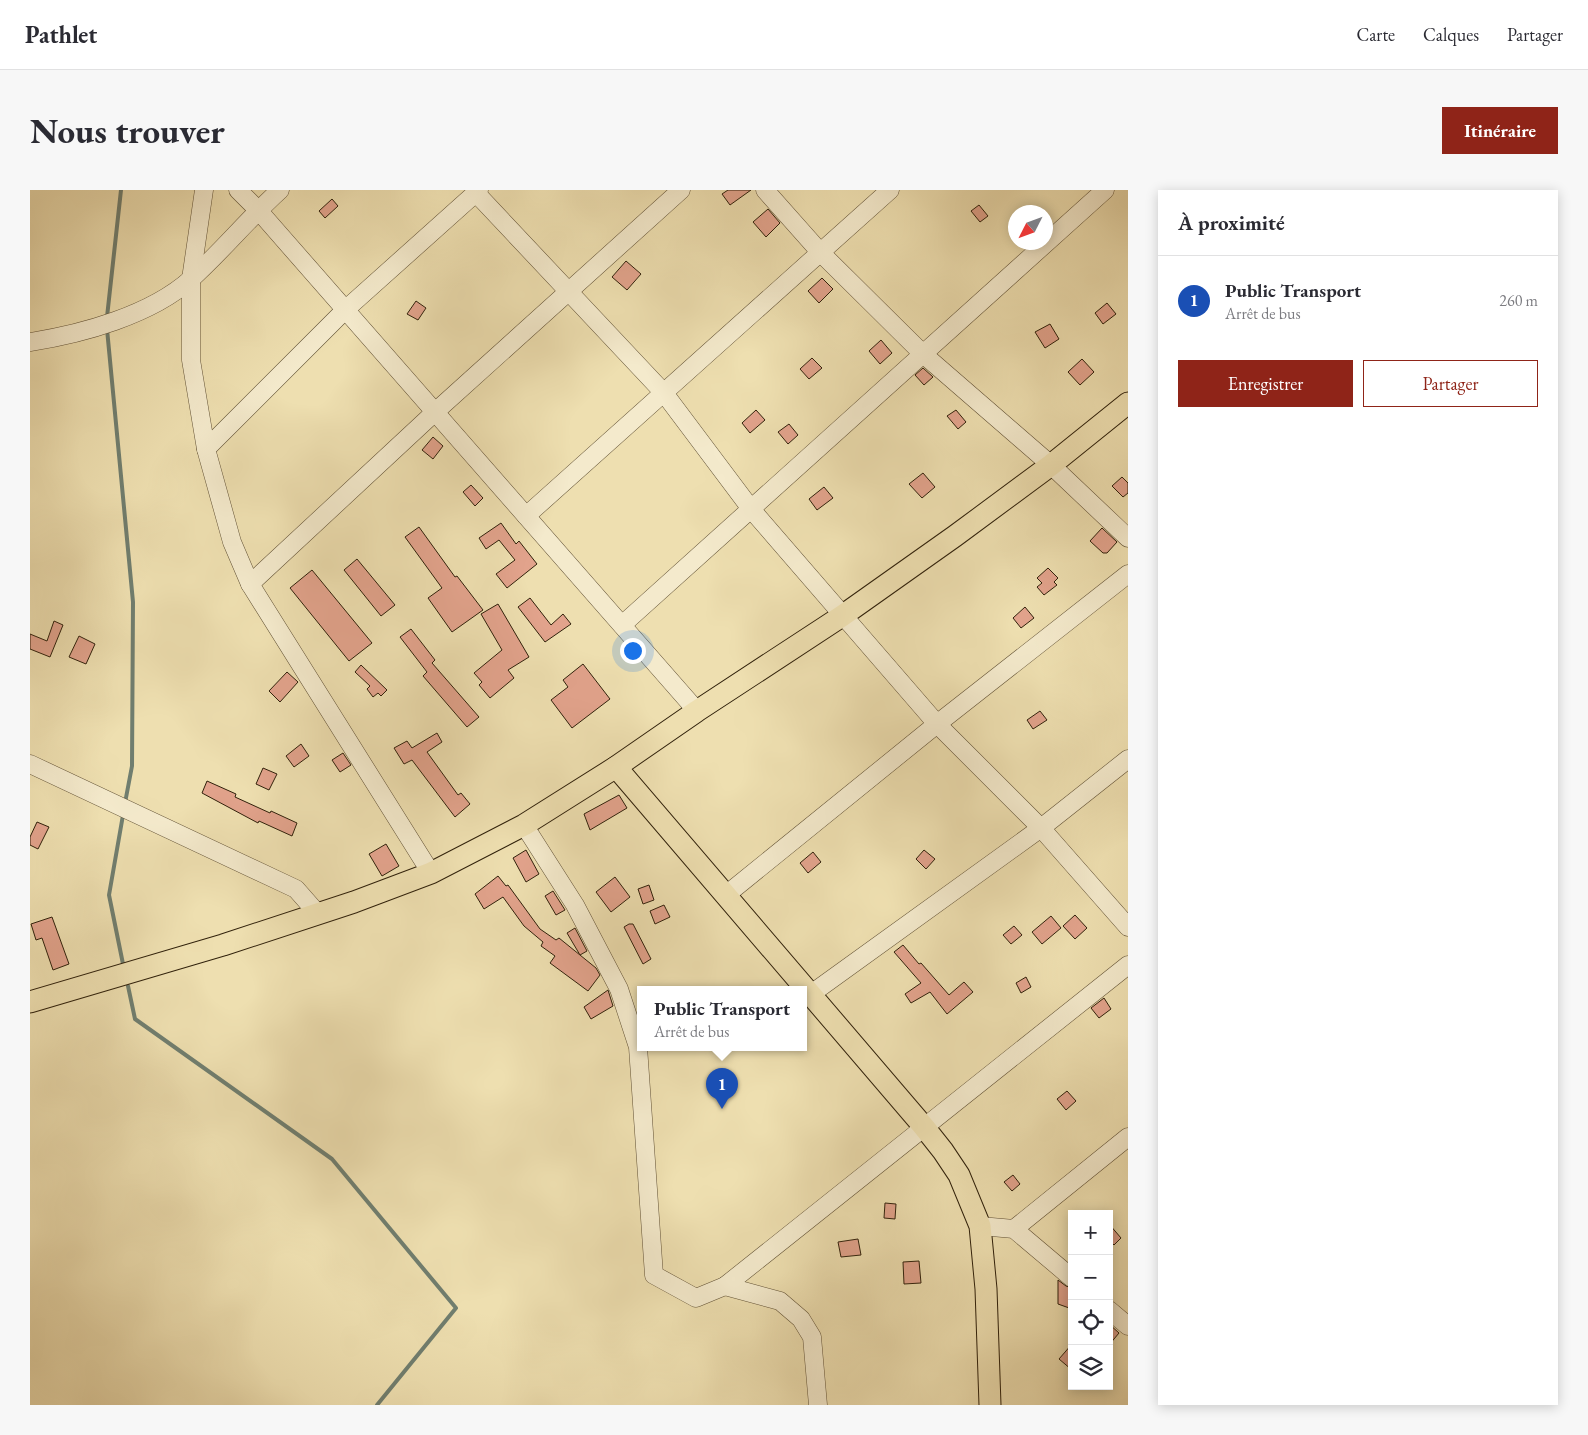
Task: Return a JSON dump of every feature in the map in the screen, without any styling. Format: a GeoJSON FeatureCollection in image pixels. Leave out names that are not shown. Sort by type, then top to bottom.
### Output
{"type":"FeatureCollection","features":[{"type":"Feature","properties":{"kind":"main road"},"geometry":{"type":"LineString","coordinates":[[30,1002],[223,945],[318,914],[431,873],[524,825],[616,767],[697,711],[842,616],[1051,465],[1128,403]]}},
{"type":"Feature","properties":{"kind":"main road"},"geometry":{"type":"LineString","coordinates":[[616,767],[804,986]]}},
{"type":"Feature","properties":{"kind":"main road"},"geometry":{"type":"LineString","coordinates":[[807,989],[924,1127],[959,1175],[980,1226],[986,1289],[990,1405]]}},
{"type":"Feature","properties":{"kind":"street"},"geometry":{"type":"LineString","coordinates":[[204,190],[191,279],[190,360],[206,449],[232,542],[250,584],[431,873]]}},
{"type":"Feature","properties":{"kind":"street"},"geometry":{"type":"LineString","coordinates":[[238,190],[258,210],[697,711]]}},
{"type":"Feature","properties":{"kind":"street"},"geometry":{"type":"LineString","coordinates":[[30,342],[66,336],[107,323],[150,306],[172,294],[191,279],[280,190]]}},
{"type":"Feature","properties":{"kind":"street"},"geometry":{"type":"LineString","coordinates":[[250,584],[435,412],[681,190]]}},
{"type":"Feature","properties":{"kind":"street"},"geometry":{"type":"LineString","coordinates":[[765,190],[820,252],[923,354],[1051,465],[1128,538]]}},
{"type":"Feature","properties":{"kind":"street"},"geometry":{"type":"LineString","coordinates":[[526,516],[890,190]]}},
{"type":"Feature","properties":{"kind":"street"},"geometry":{"type":"LineString","coordinates":[[622,625],[1105,190]]}},
{"type":"Feature","properties":{"kind":"street"},"geometry":{"type":"LineString","coordinates":[[206,449],[346,310],[478,192],[568,292],[664,393],[751,509],[937,724],[1041,828],[1128,926]]}},
{"type":"Feature","properties":{"kind":"street"},"geometry":{"type":"LineString","coordinates":[[726,895],[937,724],[1128,574]]}},
{"type":"Feature","properties":{"kind":"street"},"geometry":{"type":"LineString","coordinates":[[811,994],[1041,828],[1128,759]]}},
{"type":"Feature","properties":{"kind":"street"},"geometry":{"type":"LineString","coordinates":[[30,764],[296,889],[318,914]]}},
{"type":"Feature","properties":{"kind":"street"},"geometry":{"type":"LineString","coordinates":[[524,825],[575,906],[619,989],[637,1043]]}},
{"type":"Feature","properties":{"kind":"street"},"geometry":{"type":"LineString","coordinates":[[638,1051],[654,1275],[696,1298],[725,1286],[1128,965]]}},
{"type":"Feature","properties":{"kind":"street"},"geometry":{"type":"LineString","coordinates":[[1014,1229],[1128,1137]]}},
{"type":"Feature","properties":{"kind":"street"},"geometry":{"type":"LineString","coordinates":[[980,1226],[1014,1229],[1068,1275]]}},
{"type":"Feature","properties":{"kind":"street"},"geometry":{"type":"LineString","coordinates":[[725,1286],[780,1301],[801,1319],[812,1337],[818,1405]]}},
{"type":"Feature","properties":{"kind":"street"},"geometry":{"type":"LineString","coordinates":[[1113,1313],[1128,1326]]}},
{"type":"Feature","properties":{"kind":"building"},"geometry":{"type":"Polygon","coordinates":[[[728,190],[751,190],[730,205],[722,194],[728,190]]]}},
{"type":"Feature","properties":{"kind":"building"},"geometry":{"type":"Polygon","coordinates":[[[332,199],[338,206],[325,218],[319,211],[332,199]]]}},
{"type":"Feature","properties":{"kind":"building"},"geometry":{"type":"Polygon","coordinates":[[[979,205],[988,216],[980,222],[971,211],[979,205]]]}},
{"type":"Feature","properties":{"kind":"building"},"geometry":{"type":"Polygon","coordinates":[[[768,209],[780,223],[766,237],[753,222],[768,209]]]}},
{"type":"Feature","properties":{"kind":"building"},"geometry":{"type":"Polygon","coordinates":[[[626,261],[641,274],[627,290],[612,277],[626,261]]]}},
{"type":"Feature","properties":{"kind":"building"},"geometry":{"type":"Polygon","coordinates":[[[822,278],[833,289],[819,303],[808,291],[822,278]]]}},
{"type":"Feature","properties":{"kind":"building"},"geometry":{"type":"Polygon","coordinates":[[[416,301],[426,308],[418,320],[407,314],[416,301]]]}},
{"type":"Feature","properties":{"kind":"building"},"geometry":{"type":"Polygon","coordinates":[[[1107,303],[1116,314],[1103,324],[1095,313],[1107,303]]]}},
{"type":"Feature","properties":{"kind":"building"},"geometry":{"type":"Polygon","coordinates":[[[1050,324],[1059,339],[1045,348],[1035,332],[1050,324]]]}},
{"type":"Feature","properties":{"kind":"building"},"geometry":{"type":"Polygon","coordinates":[[[881,340],[892,353],[880,364],[869,351],[881,340]]]}},
{"type":"Feature","properties":{"kind":"building"},"geometry":{"type":"Polygon","coordinates":[[[812,358],[822,368],[809,379],[800,369],[812,358]]]}},
{"type":"Feature","properties":{"kind":"building"},"geometry":{"type":"Polygon","coordinates":[[[1082,359],[1094,372],[1080,385],[1068,372],[1082,359]]]}},
{"type":"Feature","properties":{"kind":"building"},"geometry":{"type":"Polygon","coordinates":[[[923,368],[933,377],[924,385],[915,375],[923,368]]]}},
{"type":"Feature","properties":{"kind":"building"},"geometry":{"type":"Polygon","coordinates":[[[756,410],[765,420],[750,433],[742,423],[756,410]]]}},
{"type":"Feature","properties":{"kind":"building"},"geometry":{"type":"Polygon","coordinates":[[[956,410],[966,422],[958,429],[947,416],[956,410]]]}},
{"type":"Feature","properties":{"kind":"building"},"geometry":{"type":"Polygon","coordinates":[[[789,424],[798,435],[788,444],[778,432],[789,424]]]}},
{"type":"Feature","properties":{"kind":"building"},"geometry":{"type":"Polygon","coordinates":[[[433,437],[443,446],[433,459],[422,450],[433,437]]]}},
{"type":"Feature","properties":{"kind":"building"},"geometry":{"type":"Polygon","coordinates":[[[923,473],[935,487],[922,498],[909,484],[923,473]]]}},
{"type":"Feature","properties":{"kind":"building"},"geometry":{"type":"Polygon","coordinates":[[[1122,477],[1128,483],[1128,493],[1123,497],[1112,486],[1122,477]]]}},
{"type":"Feature","properties":{"kind":"building"},"geometry":{"type":"Polygon","coordinates":[[[471,485],[483,498],[475,506],[463,492],[471,485]]]}},
{"type":"Feature","properties":{"kind":"building"},"geometry":{"type":"Polygon","coordinates":[[[824,487],[833,498],[817,510],[809,499],[824,487]]]}},
{"type":"Feature","properties":{"kind":"building"},"geometry":{"type":"Polygon","coordinates":[[[501,523],[516,544],[519,541],[537,564],[507,588],[496,574],[515,560],[499,540],[486,549],[479,538],[501,523]]]}},
{"type":"Feature","properties":{"kind":"building"},"geometry":{"type":"Polygon","coordinates":[[[419,527],[455,577],[457,576],[483,610],[452,632],[428,598],[442,588],[405,537],[419,527]]]}},
{"type":"Feature","properties":{"kind":"building"},"geometry":{"type":"Polygon","coordinates":[[[1102,528],[1117,542],[1107,553],[1103,553],[1090,541],[1102,528]]]}},
{"type":"Feature","properties":{"kind":"building"},"geometry":{"type":"Polygon","coordinates":[[[357,559],[395,605],[381,616],[344,570],[357,559]]]}},
{"type":"Feature","properties":{"kind":"building"},"geometry":{"type":"Polygon","coordinates":[[[1048,568],[1058,578],[1054,582],[1057,585],[1044,595],[1037,587],[1042,583],[1037,578],[1048,568]]]}},
{"type":"Feature","properties":{"kind":"building"},"geometry":{"type":"Polygon","coordinates":[[[312,570],[372,643],[349,661],[290,588],[312,570]]]}},
{"type":"Feature","properties":{"kind":"building"},"geometry":{"type":"Polygon","coordinates":[[[530,598],[551,625],[563,614],[571,624],[545,642],[518,607],[530,598]]]}},
{"type":"Feature","properties":{"kind":"building"},"geometry":{"type":"Polygon","coordinates":[[[498,604],[529,657],[508,670],[514,678],[490,698],[479,685],[482,682],[474,673],[502,650],[481,614],[498,604]]]}},
{"type":"Feature","properties":{"kind":"building"},"geometry":{"type":"Polygon","coordinates":[[[1025,607],[1034,618],[1021,628],[1013,618],[1025,607]]]}},
{"type":"Feature","properties":{"kind":"building"},"geometry":{"type":"Polygon","coordinates":[[[54,621],[63,625],[50,657],[30,649],[30,634],[47,641],[54,621]]]}},
{"type":"Feature","properties":{"kind":"building"},"geometry":{"type":"Polygon","coordinates":[[[411,629],[435,660],[432,663],[479,717],[467,727],[423,676],[427,672],[400,637],[411,629]]]}},
{"type":"Feature","properties":{"kind":"building"},"geometry":{"type":"Polygon","coordinates":[[[79,636],[95,644],[86,664],[69,657],[79,636]]]}},
{"type":"Feature","properties":{"kind":"building"},"geometry":{"type":"Polygon","coordinates":[[[583,664],[610,699],[572,728],[551,700],[568,687],[563,680],[583,664]]]}},
{"type":"Feature","properties":{"kind":"building"},"geometry":{"type":"Polygon","coordinates":[[[361,665],[387,690],[381,696],[378,693],[373,697],[367,689],[370,686],[355,672],[361,665]]]}},
{"type":"Feature","properties":{"kind":"building"},"geometry":{"type":"Polygon","coordinates":[[[287,672],[298,682],[280,702],[269,691],[287,672]]]}},
{"type":"Feature","properties":{"kind":"building"},"geometry":{"type":"Polygon","coordinates":[[[1040,711],[1047,720],[1033,729],[1027,720],[1040,711]]]}},
{"type":"Feature","properties":{"kind":"building"},"geometry":{"type":"Polygon","coordinates":[[[437,733],[442,742],[427,752],[458,795],[461,793],[470,804],[455,817],[412,760],[404,764],[394,748],[407,741],[412,748],[437,733]]]}},
{"type":"Feature","properties":{"kind":"building"},"geometry":{"type":"Polygon","coordinates":[[[301,744],[309,756],[294,767],[286,756],[301,744]]]}},
{"type":"Feature","properties":{"kind":"building"},"geometry":{"type":"Polygon","coordinates":[[[343,753],[351,765],[340,772],[332,760],[343,753]]]}},
{"type":"Feature","properties":{"kind":"building"},"geometry":{"type":"Polygon","coordinates":[[[263,768],[277,774],[269,790],[256,784],[263,768]]]}},
{"type":"Feature","properties":{"kind":"building"},"geometry":{"type":"Polygon","coordinates":[[[207,781],[236,794],[235,797],[297,823],[292,836],[259,821],[258,823],[202,793],[207,781]]]}},
{"type":"Feature","properties":{"kind":"building"},"geometry":{"type":"Polygon","coordinates":[[[619,795],[627,808],[590,830],[584,814],[619,795]]]}},
{"type":"Feature","properties":{"kind":"building"},"geometry":{"type":"Polygon","coordinates":[[[37,822],[49,827],[38,849],[30,845],[30,837],[37,822]]]}},
{"type":"Feature","properties":{"kind":"building"},"geometry":{"type":"Polygon","coordinates":[[[386,844],[399,866],[382,876],[369,854],[386,844]]]}},
{"type":"Feature","properties":{"kind":"building"},"geometry":{"type":"Polygon","coordinates":[[[526,850],[539,874],[526,882],[513,858],[526,850]]]}},
{"type":"Feature","properties":{"kind":"building"},"geometry":{"type":"Polygon","coordinates":[[[924,850],[935,859],[926,869],[916,859],[924,850]]]}},
{"type":"Feature","properties":{"kind":"building"},"geometry":{"type":"Polygon","coordinates":[[[813,852],[821,862],[808,873],[800,863],[813,852]]]}},
{"type":"Feature","properties":{"kind":"building"},"geometry":{"type":"Polygon","coordinates":[[[498,876],[506,886],[508,885],[540,929],[556,940],[559,938],[596,968],[600,975],[588,991],[550,963],[555,956],[541,946],[543,942],[524,926],[503,897],[484,909],[475,894],[498,876]]]}},
{"type":"Feature","properties":{"kind":"building"},"geometry":{"type":"Polygon","coordinates":[[[615,877],[630,897],[611,912],[596,892],[615,877]]]}},
{"type":"Feature","properties":{"kind":"building"},"geometry":{"type":"Polygon","coordinates":[[[649,885],[654,900],[643,904],[638,889],[649,885]]]}},
{"type":"Feature","properties":{"kind":"building"},"geometry":{"type":"Polygon","coordinates":[[[553,891],[565,910],[556,915],[545,896],[553,891]]]}},
{"type":"Feature","properties":{"kind":"building"},"geometry":{"type":"Polygon","coordinates":[[[664,905],[670,917],[655,924],[650,911],[664,905]]]}},
{"type":"Feature","properties":{"kind":"building"},"geometry":{"type":"Polygon","coordinates":[[[1075,915],[1087,928],[1075,939],[1063,926],[1075,915]]]}},
{"type":"Feature","properties":{"kind":"building"},"geometry":{"type":"Polygon","coordinates":[[[1051,916],[1061,928],[1042,944],[1032,932],[1051,916]]]}},
{"type":"Feature","properties":{"kind":"building"},"geometry":{"type":"Polygon","coordinates":[[[52,917],[69,964],[53,970],[42,938],[36,940],[31,924],[52,917]]]}},
{"type":"Feature","properties":{"kind":"building"},"geometry":{"type":"Polygon","coordinates":[[[633,924],[651,959],[643,964],[624,927],[633,924]]]}},
{"type":"Feature","properties":{"kind":"building"},"geometry":{"type":"Polygon","coordinates":[[[1014,926],[1022,935],[1011,944],[1003,935],[1014,926]]]}},
{"type":"Feature","properties":{"kind":"building"},"geometry":{"type":"Polygon","coordinates":[[[575,928],[587,951],[580,955],[567,933],[575,928]]]}},
{"type":"Feature","properties":{"kind":"building"},"geometry":{"type":"Polygon","coordinates":[[[903,945],[949,995],[964,982],[973,992],[947,1014],[930,992],[911,1003],[905,994],[921,983],[894,952],[903,945]]]}},
{"type":"Feature","properties":{"kind":"building"},"geometry":{"type":"Polygon","coordinates":[[[1026,977],[1031,987],[1021,993],[1016,983],[1026,977]]]}},
{"type":"Feature","properties":{"kind":"building"},"geometry":{"type":"Polygon","coordinates":[[[608,990],[613,1006],[591,1019],[584,1007],[608,990]]]}},
{"type":"Feature","properties":{"kind":"building"},"geometry":{"type":"Polygon","coordinates":[[[1104,998],[1111,1009],[1099,1018],[1091,1008],[1104,998]]]}},
{"type":"Feature","properties":{"kind":"building"},"geometry":{"type":"Polygon","coordinates":[[[1067,1091],[1076,1101],[1066,1110],[1057,1099],[1067,1091]]]}},
{"type":"Feature","properties":{"kind":"building"},"geometry":{"type":"Polygon","coordinates":[[[1013,1175],[1020,1184],[1012,1191],[1004,1182],[1013,1175]]]}},
{"type":"Feature","properties":{"kind":"building"},"geometry":{"type":"Polygon","coordinates":[[[885,1203],[896,1204],[895,1219],[884,1218],[885,1203]]]}},
{"type":"Feature","properties":{"kind":"building"},"geometry":{"type":"Polygon","coordinates":[[[1113,1229],[1121,1238],[1113,1244],[1113,1229]]]}},
{"type":"Feature","properties":{"kind":"building"},"geometry":{"type":"Polygon","coordinates":[[[858,1239],[861,1255],[841,1257],[838,1242],[858,1239]]]}},
{"type":"Feature","properties":{"kind":"building"},"geometry":{"type":"Polygon","coordinates":[[[919,1261],[921,1283],[904,1284],[903,1262],[919,1261]]]}},
{"type":"Feature","properties":{"kind":"building"},"geometry":{"type":"Polygon","coordinates":[[[1058,1280],[1068,1287],[1068,1308],[1058,1304],[1058,1280]]]}},
{"type":"Feature","properties":{"kind":"building"},"geometry":{"type":"Polygon","coordinates":[[[1113,1328],[1119,1333],[1113,1340],[1113,1328]]]}},
{"type":"Feature","properties":{"kind":"building"},"geometry":{"type":"Polygon","coordinates":[[[1068,1349],[1068,1367],[1059,1359],[1068,1349]]]}},
{"type":"Feature","properties":{"kind":"waterway"},"geometry":{"type":"LineString","coordinates":[[107,317],[121,190]]}},
{"type":"Feature","properties":{"kind":"waterway"},"geometry":{"type":"LineString","coordinates":[[107,329],[133,602],[132,766],[125,803]]}},
{"type":"Feature","properties":{"kind":"waterway"},"geometry":{"type":"LineString","coordinates":[[123,815],[109,895],[123,964]]}},
{"type":"Feature","properties":{"kind":"waterway"},"geometry":{"type":"LineString","coordinates":[[128,986],[135,1019],[332,1159],[456,1308],[377,1405]]}},
{"type":"Feature","properties":{"kind":"place","name":"Public Transport"},"geometry":{"type":"Point","coordinates":[722,1109]}}]}
